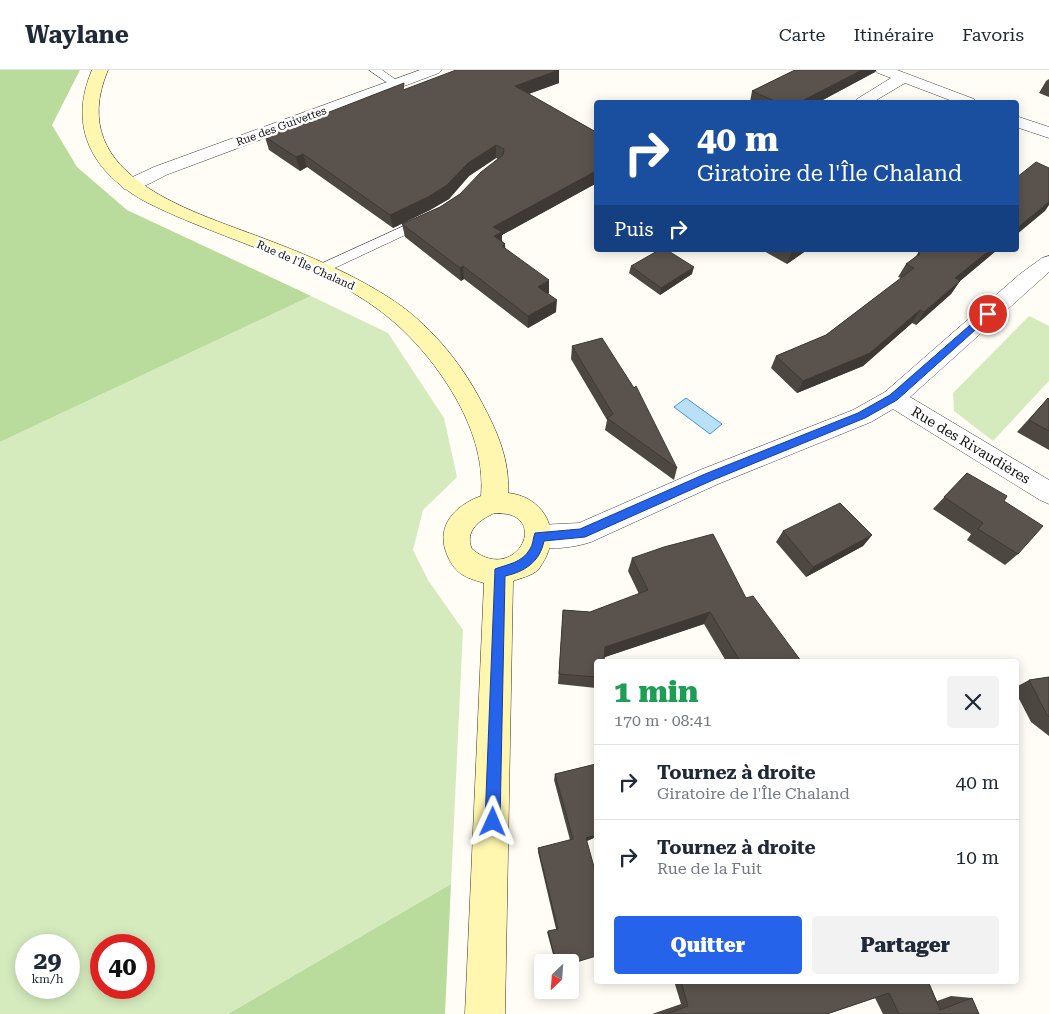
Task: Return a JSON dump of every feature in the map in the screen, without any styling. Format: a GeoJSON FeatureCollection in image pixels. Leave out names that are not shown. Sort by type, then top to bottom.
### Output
{"type":"FeatureCollection","features":[{"type":"Feature","properties":{"kind":"street","name":"Rue de l'Île Chaland"},"geometry":{"type":"LineString","coordinates":[[100,70],[91,86],[87,110],[91,130],[102,156],[130,185],[165,204],[321,269],[384,303],[411,325],[460,386],[489,447],[495,473],[494,502]]}},
{"type":"Feature","properties":{"kind":"street","name":"Rue des Guivettes"},"geometry":{"type":"LineString","coordinates":[[130,185],[160,171],[434,70]]}},
{"type":"Feature","properties":{"kind":"street"},"geometry":{"type":"LineString","coordinates":[[883,70],[963,100]]}},
{"type":"Feature","properties":{"kind":"street"},"geometry":{"type":"LineString","coordinates":[[866,100],[903,78]]}},
{"type":"Feature","properties":{"kind":"street"},"geometry":{"type":"LineString","coordinates":[[1019,122],[1049,134]]}},
{"type":"Feature","properties":{"kind":"street"},"geometry":{"type":"LineString","coordinates":[[539,537],[581,534],[709,477],[862,416],[893,398],[1027,279],[1049,262]]}},
{"type":"Feature","properties":{"kind":"street","name":"Rue des Rivaudières"},"geometry":{"type":"LineString","coordinates":[[893,398],[1049,493]]}},
{"type":"Feature","properties":{"kind":"street"},"geometry":{"type":"LineString","coordinates":[[494,502],[514,504],[527,512],[536,523],[539,537],[536,550],[527,561],[514,570],[499,572],[477,568],[465,561],[458,552],[456,543],[458,525],[466,515],[480,505],[494,502]]}},
{"type":"Feature","properties":{"kind":"street"},"geometry":{"type":"LineString","coordinates":[[485,1014],[492,842],[499,572]]}},
{"type":"Feature","properties":{"kind":"lane"},"geometry":{"type":"LineString","coordinates":[[374,70],[396,84]]}},
{"type":"Feature","properties":{"kind":"lane"},"geometry":{"type":"LineString","coordinates":[[321,269],[442,211]]}},
{"type":"Feature","properties":{"kind":"green space"},"geometry":{"type":"Polygon","coordinates":[[[0,70],[80,70],[52,125],[77,167],[127,210],[311,296],[0,442],[0,70]]]}},
{"type":"Feature","properties":{"kind":"green space"},"geometry":{"type":"Polygon","coordinates":[[[311,296],[388,333],[444,418],[457,477],[423,510],[413,550],[428,580],[463,630],[451,884],[228,1014],[0,1014],[0,442],[311,296]]]}},
{"type":"Feature","properties":{"kind":"green space"},"geometry":{"type":"Polygon","coordinates":[[[1029,316],[1049,326],[1049,381],[993,441],[954,411],[953,393],[1029,316]]]}},
{"type":"Feature","properties":{"kind":"green space"},"geometry":{"type":"Polygon","coordinates":[[[451,884],[445,1014],[228,1014],[451,884]]]}},
{"type":"Feature","properties":{"kind":"water"},"geometry":{"type":"Polygon","coordinates":[[[686,398],[722,424],[710,434],[674,407],[686,398]]]}},
{"type":"Feature","properties":{"kind":"building"},"geometry":{"type":"Polygon","coordinates":[[[456,70],[559,70],[515,86],[594,131],[594,172],[493,227],[502,232],[494,236],[505,244],[502,246],[549,280],[538,287],[557,300],[528,316],[463,266],[460,268],[402,224],[440,207],[460,194],[481,172],[503,155],[504,149],[496,145],[468,163],[447,185],[428,197],[390,215],[303,154],[296,157],[265,137],[404,83],[403,90],[456,70]]]}},
{"type":"Feature","properties":{"kind":"building"},"geometry":{"type":"Polygon","coordinates":[[[795,70],[862,70],[804,100],[772,100],[752,91],[795,70]]]}},
{"type":"Feature","properties":{"kind":"building"},"geometry":{"type":"Polygon","coordinates":[[[1036,162],[1049,168],[1049,202],[1019,227],[1019,176],[1036,162]]]}},
{"type":"Feature","properties":{"kind":"building"},"geometry":{"type":"Polygon","coordinates":[[[656,252],[670,252],[694,267],[661,288],[631,266],[656,252]]]}},
{"type":"Feature","properties":{"kind":"building"},"geometry":{"type":"Polygon","coordinates":[[[988,252],[955,278],[960,281],[924,312],[920,310],[870,353],[803,381],[776,356],[826,335],[914,268],[906,264],[920,254],[918,253],[988,252]]]}},
{"type":"Feature","properties":{"kind":"building"},"geometry":{"type":"Polygon","coordinates":[[[602,338],[634,388],[636,386],[677,468],[607,418],[613,414],[572,346],[602,338]]]}},
{"type":"Feature","properties":{"kind":"building"},"geometry":{"type":"Polygon","coordinates":[[[1049,399],[1049,431],[1029,420],[1049,399]]]}},
{"type":"Feature","properties":{"kind":"building"},"geometry":{"type":"Polygon","coordinates":[[[967,473],[1007,496],[1004,501],[1043,526],[1018,554],[978,529],[983,523],[944,497],[967,473]]]}},
{"type":"Feature","properties":{"kind":"building"},"geometry":{"type":"Polygon","coordinates":[[[840,503],[872,535],[813,567],[783,531],[840,503]]]}},
{"type":"Feature","properties":{"kind":"building"},"geometry":{"type":"Polygon","coordinates":[[[713,534],[746,598],[753,596],[800,659],[739,659],[710,612],[605,647],[604,659],[594,659],[594,677],[559,674],[563,610],[590,612],[648,590],[632,558],[713,534]]]}},
{"type":"Feature","properties":{"kind":"building"},"geometry":{"type":"Polygon","coordinates":[[[1049,677],[1049,717],[1029,680],[1049,677]]]}},
{"type":"Feature","properties":{"kind":"building"},"geometry":{"type":"Polygon","coordinates":[[[594,764],[594,836],[586,838],[594,867],[594,957],[579,961],[579,954],[554,954],[548,931],[558,929],[538,848],[573,839],[555,774],[594,764]]]}},
{"type":"Feature","properties":{"kind":"building"},"geometry":{"type":"Polygon","coordinates":[[[682,984],[929,984],[940,1010],[972,998],[979,1014],[899,1014],[889,993],[827,1014],[667,1014],[688,1006],[682,984]]]}},
{"type":"Feature","properties":{"kind":"route"},"geometry":{"type":"LineString","coordinates":[[493,822],[495,664],[499,572],[514,570],[527,561],[536,550],[539,537],[581,534],[709,477],[862,416],[893,398],[988,314]]}}]}
